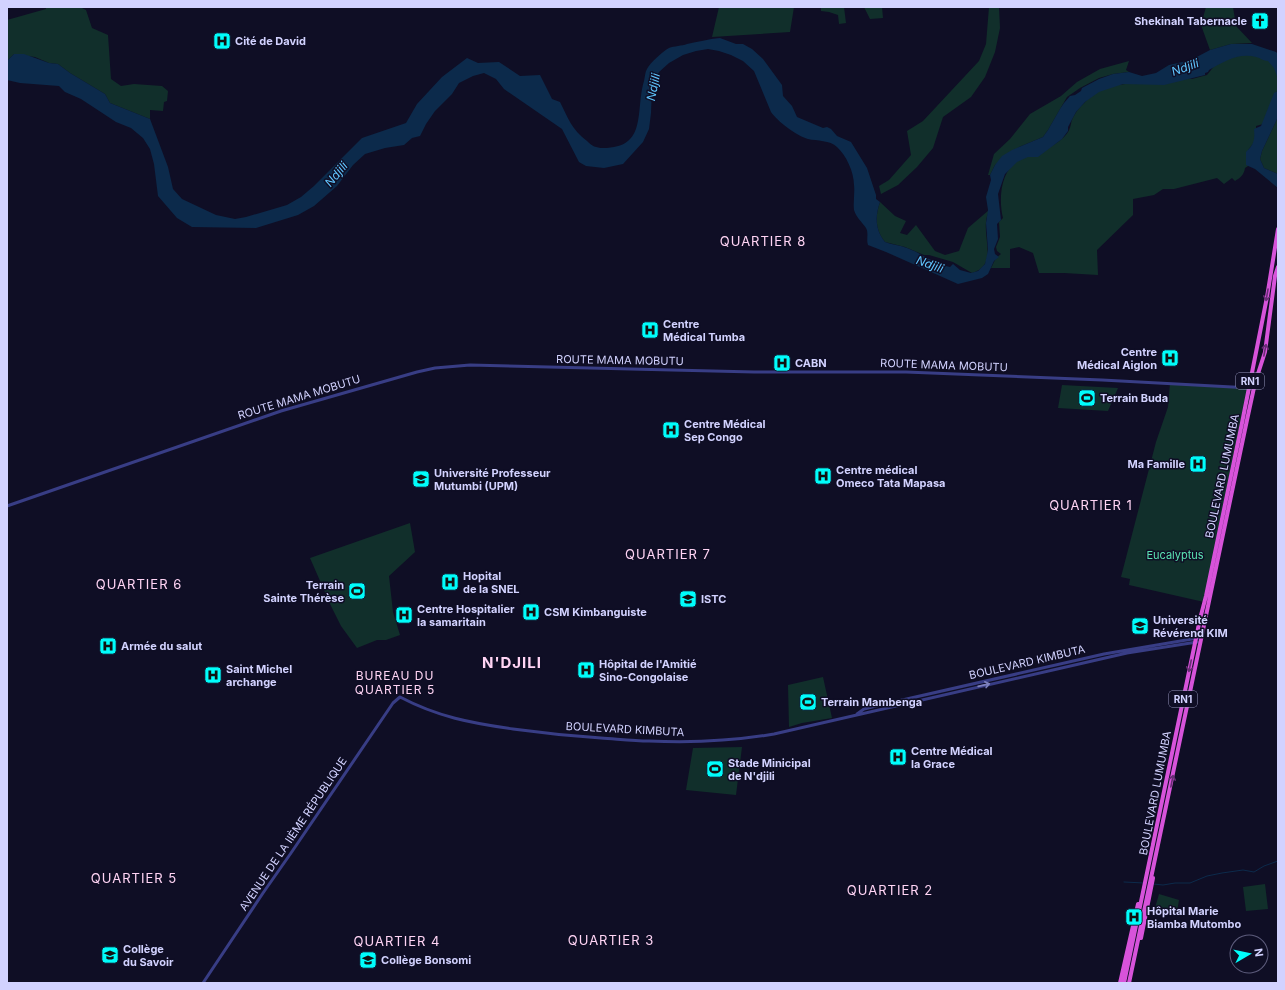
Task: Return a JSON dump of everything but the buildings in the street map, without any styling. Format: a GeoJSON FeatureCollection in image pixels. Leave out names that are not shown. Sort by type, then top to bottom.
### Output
{"type":"FeatureCollection","features":[{"type":"Feature","properties":{"kind":"highway","name":"BOULEVARD LUMUMBA"},"geometry":{"type":"LineString","coordinates":[[1151,867],[1195,640],[1229,489],[1266,302],[1278,229]]}},
{"type":"Feature","properties":{"kind":"highway","name":"BOULEVARD LUMUMBA"},"geometry":{"type":"LineString","coordinates":[[1151,867],[1254,389],[1265,352],[1275,276],[1278,267]]}},
{"type":"Feature","properties":{"kind":"highway"},"geometry":{"type":"LineString","coordinates":[[1124,983],[1151,867]]}},
{"type":"Feature","properties":{"kind":"highway","name":"RN1"},"geometry":{"type":"LineString","coordinates":[[1120,983],[1151,867]]}},
{"type":"Feature","properties":{"kind":"highway"},"geometry":{"type":"LineString","coordinates":[[1130,983],[1147,881]]}},
{"type":"Feature","properties":{"kind":"highway","name":"RN1"},"geometry":{"type":"LineString","coordinates":[[1130,983],[1152,886],[1147,881]]}},
{"type":"Feature","properties":{"kind":"street","name":"ROUTE MAMA MOBUTU"},"geometry":{"type":"LineString","coordinates":[[7,506],[281,411],[404,375],[444,367],[470,365],[754,372],[900,372],[1102,380],[1254,389]]}},
{"type":"Feature","properties":{"kind":"street"},"geometry":{"type":"LineString","coordinates":[[1195,640],[1201,640]]}},
{"type":"Feature","properties":{"kind":"street","name":"BOULEVARD KIMBUTA"},"geometry":{"type":"LineString","coordinates":[[855,715],[864,709],[1112,652],[1195,640]]}},
{"type":"Feature","properties":{"kind":"street","name":"BOULEVARD KIMBUTA"},"geometry":{"type":"LineString","coordinates":[[400,696],[418,706],[458,720],[475,724],[565,736],[658,742],[753,738],[812,726],[1120,655],[1195,640]]}},
{"type":"Feature","properties":{"kind":"street","name":"AVENUE DE LA IIÈME RÉPUBLIQUE"},"geometry":{"type":"LineString","coordinates":[[203,983],[359,752],[393,703],[400,696]]}},
{"type":"Feature","properties":{"kind":"green space"},"geometry":{"type":"Polygon","coordinates":[[[46,7],[80,7],[86,10],[92,28],[108,35],[111,79],[121,86],[134,84],[162,86],[168,91],[167,101],[164,102],[163,111],[150,110],[150,119],[110,103],[105,94],[58,64],[49,63],[35,57],[14,54],[7,61],[7,20],[46,9],[46,7]]]}},
{"type":"Feature","properties":{"kind":"green space"},"geometry":{"type":"Polygon","coordinates":[[[719,7],[794,7],[790,32],[712,37],[719,7]]]}},
{"type":"Feature","properties":{"kind":"green space"},"geometry":{"type":"Polygon","coordinates":[[[821,7],[844,7],[846,23],[839,24],[838,15],[821,11],[821,7]]]}},
{"type":"Feature","properties":{"kind":"green space"},"geometry":{"type":"Polygon","coordinates":[[[864,7],[882,7],[883,18],[870,19],[864,7]]]}},
{"type":"Feature","properties":{"kind":"green space"},"geometry":{"type":"Polygon","coordinates":[[[989,7],[999,7],[1000,28],[995,52],[985,77],[971,97],[943,117],[933,148],[917,167],[898,185],[881,194],[879,186],[889,180],[911,155],[907,131],[923,121],[979,61],[986,44],[989,7]]]}},
{"type":"Feature","properties":{"kind":"green space"},"geometry":{"type":"Polygon","coordinates":[[[1206,7],[1233,7],[1236,26],[1252,43],[1231,44],[1210,50],[1201,25],[1206,7]]]}},
{"type":"Feature","properties":{"kind":"green space"},"geometry":{"type":"Polygon","coordinates":[[[1248,53],[1265,57],[1278,70],[1278,90],[1274,95],[1263,124],[1256,126],[1257,139],[1248,150],[1251,164],[1245,168],[1244,173],[1240,177],[1235,181],[1232,178],[1224,184],[1217,178],[1174,189],[1163,189],[1154,195],[1133,199],[1133,215],[1097,250],[1098,275],[1039,273],[1033,253],[1019,247],[1010,249],[1010,268],[991,268],[996,258],[1001,254],[997,251],[996,247],[1000,237],[999,222],[1003,218],[1001,193],[1005,176],[1009,169],[1014,163],[1049,147],[1064,137],[1069,131],[1075,114],[1088,99],[1103,89],[1117,85],[1181,78],[1192,79],[1207,75],[1215,65],[1224,60],[1248,53]]]}},
{"type":"Feature","properties":{"kind":"green space"},"geometry":{"type":"Polygon","coordinates":[[[1129,61],[1126,70],[1129,72],[1099,78],[1067,97],[1043,137],[1019,147],[995,165],[990,175],[988,175],[994,154],[1010,139],[1030,114],[1061,96],[1077,82],[1100,69],[1129,61]]]}},
{"type":"Feature","properties":{"kind":"green space"},"geometry":{"type":"Polygon","coordinates":[[[1278,117],[1278,174],[1264,168],[1260,159],[1262,151],[1278,117]]]}},
{"type":"Feature","properties":{"kind":"green space"},"geometry":{"type":"Polygon","coordinates":[[[880,202],[895,216],[906,221],[900,233],[907,235],[916,225],[935,251],[945,255],[959,251],[968,228],[989,210],[986,222],[987,259],[980,269],[972,273],[953,262],[924,255],[905,247],[885,242],[879,233],[877,223],[877,212],[880,202]]]}},
{"type":"Feature","properties":{"kind":"green space","name":"Eucalyptus"},"geometry":{"type":"Polygon","coordinates":[[[1170,383],[1249,388],[1204,602],[1129,585],[1130,579],[1121,577],[1156,442],[1168,407],[1170,383]]]}},
{"type":"Feature","properties":{"kind":"green space","name":"Terrain Buda"},"geometry":{"type":"Polygon","coordinates":[[[1062,385],[1118,388],[1108,411],[1058,408],[1062,385]]]}},
{"type":"Feature","properties":{"kind":"green space","name":"Terrain Sainte Thérèse"},"geometry":{"type":"Polygon","coordinates":[[[410,523],[415,552],[389,576],[393,612],[400,635],[386,640],[377,640],[357,648],[341,626],[310,558],[410,523]]]}},
{"type":"Feature","properties":{"kind":"green space","name":"Terrain Mambenga"},"geometry":{"type":"Polygon","coordinates":[[[823,677],[832,718],[802,723],[789,727],[788,685],[823,677]]]}},
{"type":"Feature","properties":{"kind":"green space","name":"Stade Minicipal de N'djili"},"geometry":{"type":"Polygon","coordinates":[[[742,747],[736,795],[686,790],[693,748],[742,747]]]}},
{"type":"Feature","properties":{"kind":"green space"},"geometry":{"type":"Polygon","coordinates":[[[1265,884],[1268,909],[1246,911],[1243,887],[1265,884]]]}},
{"type":"Feature","properties":{"kind":"green space"},"geometry":{"type":"Polygon","coordinates":[[[1159,894],[1179,900],[1177,912],[1155,908],[1159,894]]]}},
{"type":"Feature","properties":{"kind":"water","name":"Ndjili"},"geometry":{"type":"Polygon","coordinates":[[[720,38],[736,44],[743,44],[752,49],[763,59],[782,85],[783,96],[792,106],[797,117],[823,128],[827,127],[837,136],[851,142],[867,168],[876,199],[880,202],[877,212],[877,223],[879,233],[885,242],[907,248],[944,266],[950,267],[953,264],[960,270],[971,273],[978,271],[985,264],[988,250],[986,223],[988,210],[986,197],[991,180],[990,175],[995,165],[1002,156],[1012,150],[1043,137],[1064,103],[1070,96],[1081,91],[1082,88],[1099,79],[1113,74],[1129,72],[1142,76],[1156,73],[1169,65],[1191,60],[1210,50],[1231,44],[1252,44],[1276,52],[1278,54],[1278,79],[1274,68],[1268,61],[1256,57],[1243,56],[1226,61],[1209,70],[1205,73],[1205,75],[1164,85],[1123,84],[1099,92],[1085,102],[1076,112],[1068,127],[1068,131],[1062,139],[1038,157],[1028,157],[1017,162],[1005,174],[998,194],[1001,220],[997,224],[998,239],[994,249],[995,254],[999,257],[994,261],[988,274],[982,278],[958,284],[868,245],[867,230],[854,210],[853,175],[849,164],[840,150],[831,143],[803,137],[782,124],[771,112],[754,71],[743,61],[719,51],[708,49],[683,55],[669,63],[659,72],[652,85],[649,129],[643,142],[623,164],[604,168],[586,166],[579,162],[562,129],[504,89],[496,79],[484,73],[473,76],[459,83],[452,94],[435,111],[420,136],[412,138],[404,145],[385,148],[365,154],[353,165],[337,186],[314,206],[298,215],[256,228],[192,227],[177,218],[158,196],[154,164],[150,149],[143,138],[131,128],[116,122],[81,99],[65,92],[59,86],[20,83],[7,80],[7,61],[14,54],[24,54],[49,63],[58,64],[105,94],[110,103],[150,119],[168,167],[173,189],[182,199],[216,215],[235,219],[287,205],[301,197],[362,138],[406,123],[417,104],[442,77],[467,58],[478,63],[499,62],[520,76],[540,75],[552,99],[560,102],[578,133],[592,145],[603,148],[617,146],[627,142],[633,135],[637,126],[646,72],[657,57],[671,47],[720,38]]]}},
{"type":"Feature","properties":{"kind":"water"},"geometry":{"type":"Polygon","coordinates":[[[1278,91],[1278,117],[1262,151],[1260,159],[1264,168],[1278,174],[1278,188],[1255,169],[1246,165],[1246,152],[1251,147],[1253,142],[1254,129],[1261,126],[1274,93],[1278,91]]]}},
{"type":"Feature","properties":{"kind":"waterway"},"geometry":{"type":"LineString","coordinates":[[1153,884],[1163,885],[1190,883],[1207,876],[1222,873],[1243,870],[1254,872],[1264,866],[1278,861]]}},
{"type":"Feature","properties":{"kind":"waterway"},"geometry":{"type":"LineString","coordinates":[[1124,882],[1144,883]]}},
{"type":"Feature","properties":{"kind":"place","name":"Shekinah Tabernacle"},"geometry":{"type":"Point","coordinates":[1260,21]}},
{"type":"Feature","properties":{"kind":"place","name":"Cité de David"},"geometry":{"type":"Point","coordinates":[222,41]}},
{"type":"Feature","properties":{"kind":"place","name":"Centre Médical Tumba"},"geometry":{"type":"Point","coordinates":[650,330]}},
{"type":"Feature","properties":{"kind":"place","name":"Centre Médical Aiglon"},"geometry":{"type":"Point","coordinates":[1170,358]}},
{"type":"Feature","properties":{"kind":"place","name":"CABN"},"geometry":{"type":"Point","coordinates":[782,363]}},
{"type":"Feature","properties":{"kind":"place","name":"Terrain Buda"},"geometry":{"type":"Point","coordinates":[1087,398]}},
{"type":"Feature","properties":{"kind":"place","name":"Centre Médical Sep Congo"},"geometry":{"type":"Point","coordinates":[671,430]}},
{"type":"Feature","properties":{"kind":"place","name":"Ma Famille"},"geometry":{"type":"Point","coordinates":[1198,464]}},
{"type":"Feature","properties":{"kind":"place","name":"Centre médical Omeco Tata Mapasa"},"geometry":{"type":"Point","coordinates":[823,476]}},
{"type":"Feature","properties":{"kind":"place","name":"Université Professeur Mutumbi (UPM)"},"geometry":{"type":"Point","coordinates":[421,479]}},
{"type":"Feature","properties":{"kind":"place","name":"Hopital de la SNEL"},"geometry":{"type":"Point","coordinates":[450,582]}},
{"type":"Feature","properties":{"kind":"place","name":"Terrain Sainte Thérèse"},"geometry":{"type":"Point","coordinates":[357,591]}},
{"type":"Feature","properties":{"kind":"place","name":"ISTC"},"geometry":{"type":"Point","coordinates":[688,599]}},
{"type":"Feature","properties":{"kind":"place","name":"CSM Kimbanguiste"},"geometry":{"type":"Point","coordinates":[531,612]}},
{"type":"Feature","properties":{"kind":"place","name":"Centre Hospitalier la samaritain"},"geometry":{"type":"Point","coordinates":[404,615]}},
{"type":"Feature","properties":{"kind":"place","name":"Université Révérend KIM"},"geometry":{"type":"Point","coordinates":[1140,626]}},
{"type":"Feature","properties":{"kind":"place","name":"Armée du salut"},"geometry":{"type":"Point","coordinates":[108,646]}},
{"type":"Feature","properties":{"kind":"place","name":"Hôpital de l'Amitié Sino-Congolaise"},"geometry":{"type":"Point","coordinates":[586,670]}},
{"type":"Feature","properties":{"kind":"place","name":"Saint Michel archange"},"geometry":{"type":"Point","coordinates":[213,675]}},
{"type":"Feature","properties":{"kind":"place","name":"Terrain Mambenga"},"geometry":{"type":"Point","coordinates":[808,702]}},
{"type":"Feature","properties":{"kind":"place","name":"Centre Médical la Grace"},"geometry":{"type":"Point","coordinates":[898,757]}},
{"type":"Feature","properties":{"kind":"place","name":"Stade Minicipal de N'djili"},"geometry":{"type":"Point","coordinates":[715,769]}},
{"type":"Feature","properties":{"kind":"place","name":"Hôpital Marie Biamba Mutombo"},"geometry":{"type":"Point","coordinates":[1134,917]}},
{"type":"Feature","properties":{"kind":"place","name":"Collège du Savoir"},"geometry":{"type":"Point","coordinates":[110,955]}},
{"type":"Feature","properties":{"kind":"place","name":"Collège Bonsomi"},"geometry":{"type":"Point","coordinates":[368,960]}},
{"type":"Feature","properties":{"kind":"district","name":"QUARTIER 8"},"geometry":{"type":"Point","coordinates":[763,241]}},
{"type":"Feature","properties":{"kind":"district","name":"QUARTIER 1"},"geometry":{"type":"Point","coordinates":[1091,505]}},
{"type":"Feature","properties":{"kind":"district","name":"QUARTIER 7"},"geometry":{"type":"Point","coordinates":[668,554]}},
{"type":"Feature","properties":{"kind":"district","name":"QUARTIER 6"},"geometry":{"type":"Point","coordinates":[139,584]}},
{"type":"Feature","properties":{"kind":"district","name":"N'DJILI"},"geometry":{"type":"Point","coordinates":[512,662]}},
{"type":"Feature","properties":{"kind":"district","name":"BUREAU DU QUARTIER 5"},"geometry":{"type":"Point","coordinates":[395,682]}},
{"type":"Feature","properties":{"kind":"district","name":"QUARTIER 5"},"geometry":{"type":"Point","coordinates":[134,878]}},
{"type":"Feature","properties":{"kind":"district","name":"QUARTIER 2"},"geometry":{"type":"Point","coordinates":[890,890]}},
{"type":"Feature","properties":{"kind":"district","name":"QUARTIER 3"},"geometry":{"type":"Point","coordinates":[611,940]}},
{"type":"Feature","properties":{"kind":"district","name":"QUARTIER 4"},"geometry":{"type":"Point","coordinates":[397,941]}}]}
